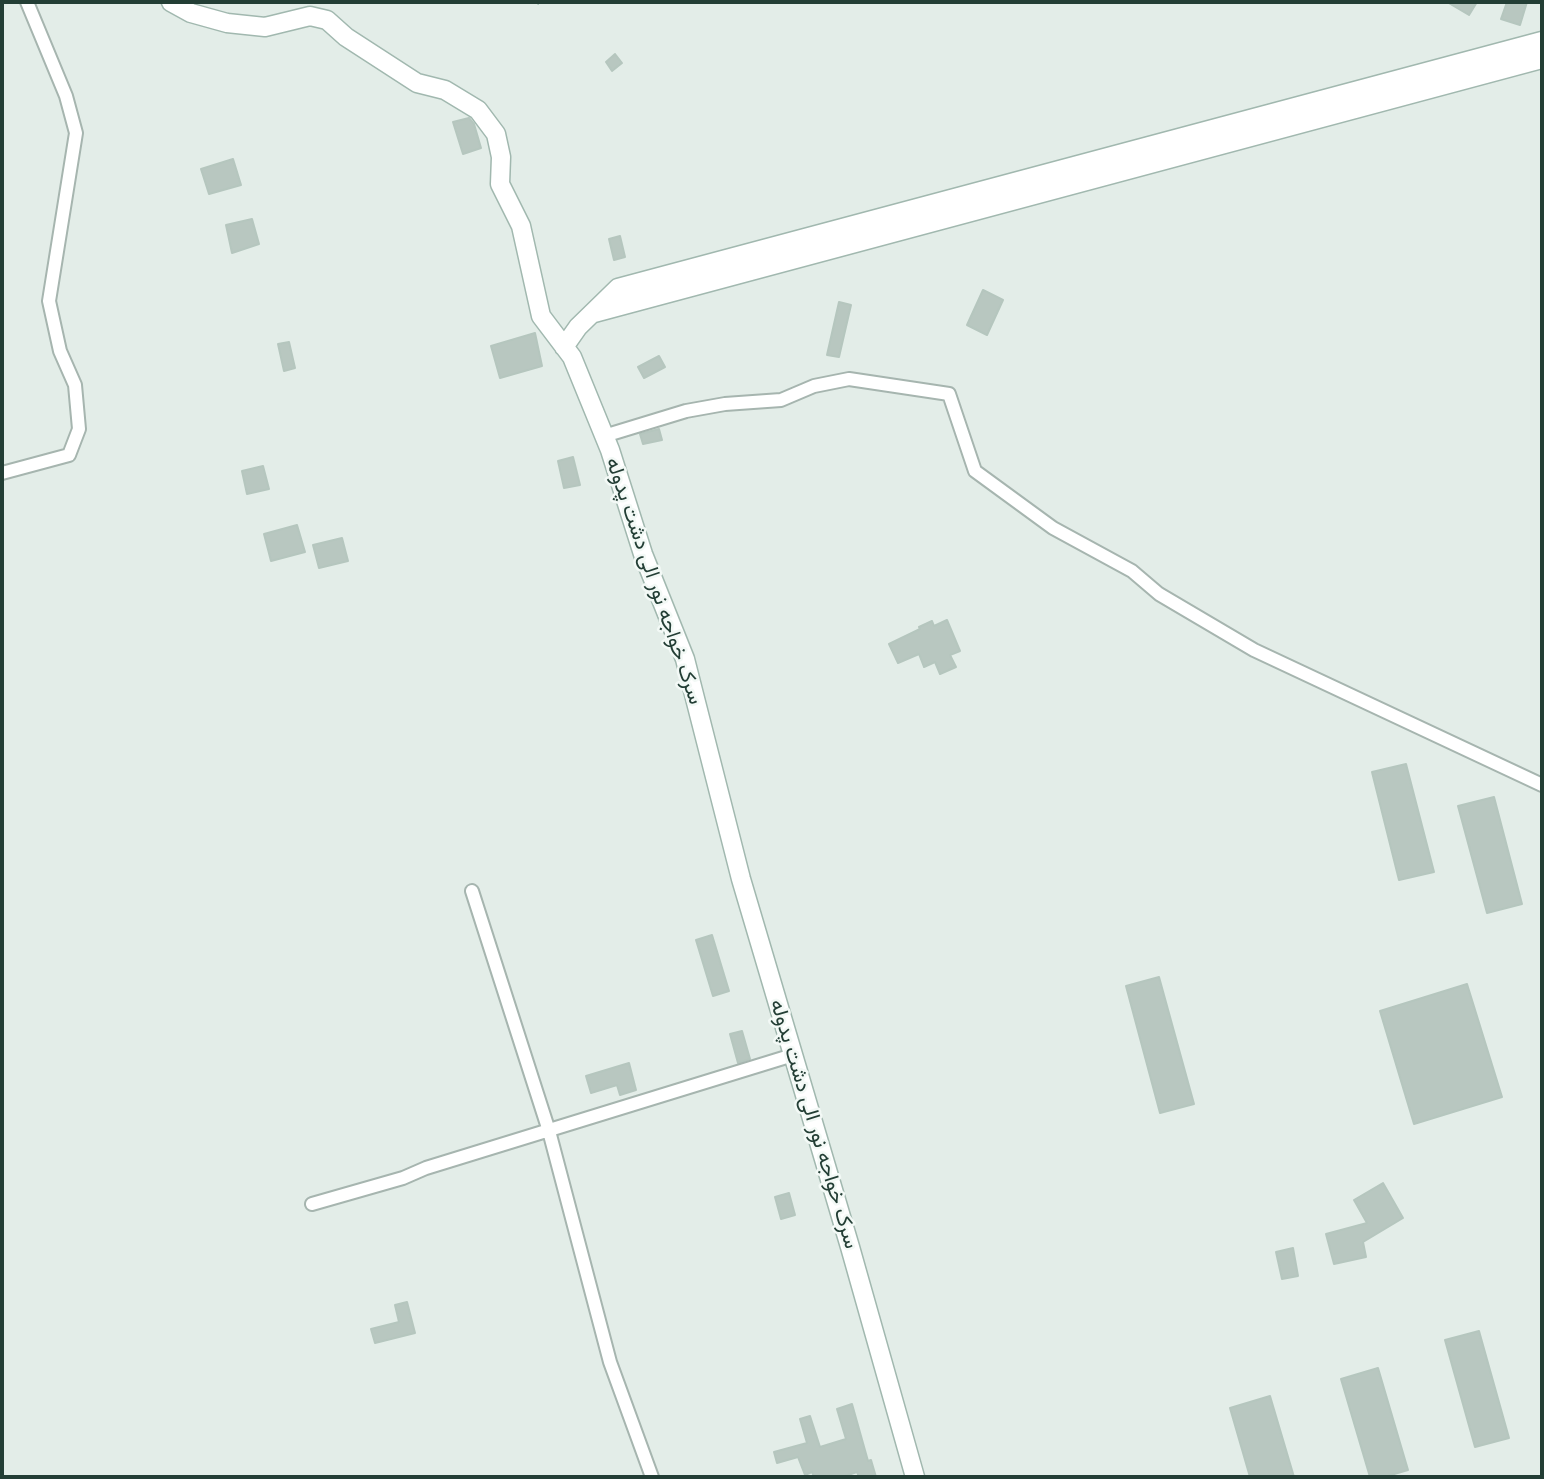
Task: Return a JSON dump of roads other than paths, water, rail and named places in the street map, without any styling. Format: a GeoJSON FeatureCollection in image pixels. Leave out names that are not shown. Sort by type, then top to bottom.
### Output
{"type":"FeatureCollection","features":[{"type":"Feature","properties":{"kind":"main road","name":"سرک خواجه نور الی دشت پدوله"},"geometry":{"type":"LineString","coordinates":[[171,2],[191,13],[228,23],[265,27],[310,16],[327,20],[346,37],[417,83],[445,90],[478,110],[496,134],[501,157],[500,184],[521,226],[541,316],[572,358],[604,436],[643,554],[685,660],[741,879],[915,1477]]}},
{"type":"Feature","properties":{"kind":"main road"},"geometry":{"type":"LineString","coordinates":[[564,347],[578,327],[618,288],[1542,41]]}},
{"type":"Feature","properties":{"kind":"main road"},"geometry":{"type":"LineString","coordinates":[[594,313],[1542,59]]}},
{"type":"Feature","properties":{"kind":"street"},"geometry":{"type":"LineString","coordinates":[[2,473],[69,455],[79,429],[75,385],[60,352],[49,302],[76,133],[66,96],[27,2]]}},
{"type":"Feature","properties":{"kind":"street"},"geometry":{"type":"LineString","coordinates":[[604,436],[686,411],[725,404],[781,400],[814,386],[849,379],[949,394],[975,471],[1053,528],[1132,571],[1159,594],[1254,650],[1542,785]]}},
{"type":"Feature","properties":{"kind":"street"},"geometry":{"type":"LineString","coordinates":[[471,891],[549,1131],[610,1362],[652,1477]]}},
{"type":"Feature","properties":{"kind":"street"},"geometry":{"type":"LineString","coordinates":[[312,1204],[793,1055]]}}]}
